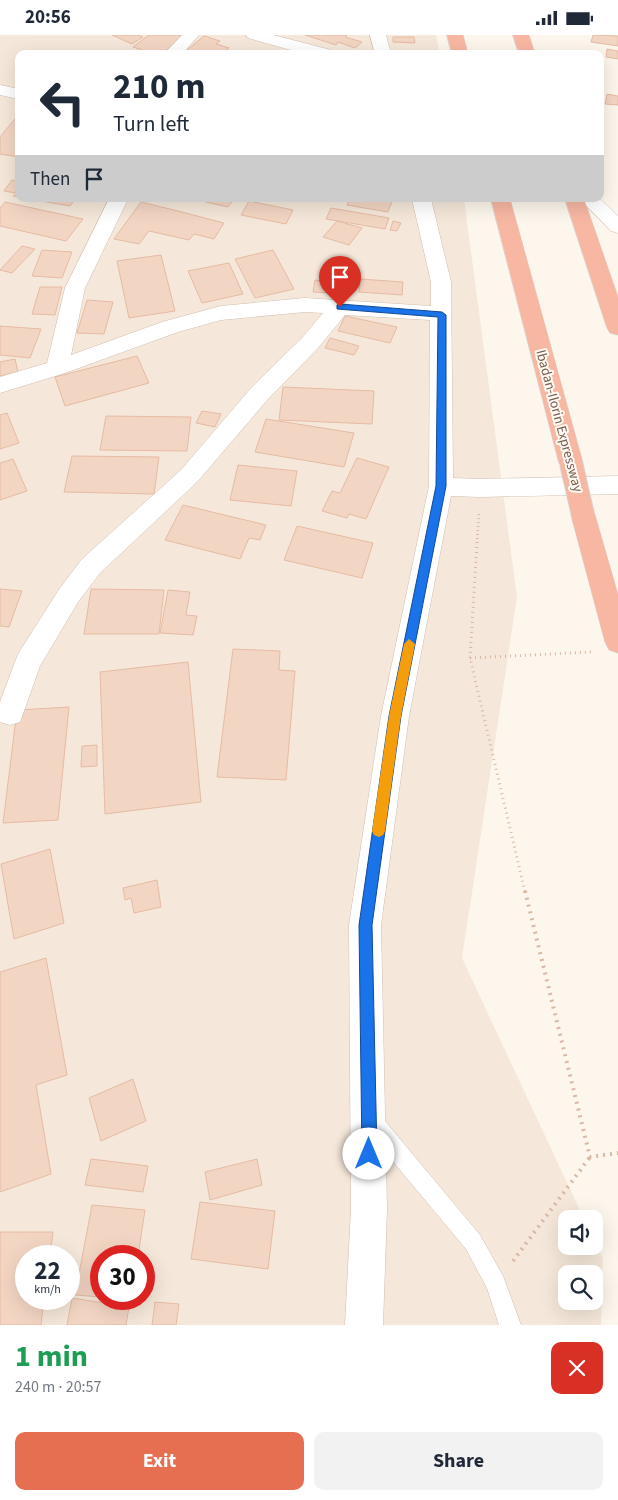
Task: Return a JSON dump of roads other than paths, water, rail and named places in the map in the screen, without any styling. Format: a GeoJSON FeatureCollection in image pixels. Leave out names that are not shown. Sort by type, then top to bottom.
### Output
{"type":"FeatureCollection","features":[{"type":"Feature","properties":{"kind":"highway"},"geometry":{"type":"LineString","coordinates":[[455,35],[459,50]]}},
{"type":"Feature","properties":{"kind":"highway"},"geometry":{"type":"LineString","coordinates":[[521,35],[526,50]]}},
{"type":"Feature","properties":{"kind":"highway","name":"Ibadan-Ilorin Expressway"},"geometry":{"type":"LineString","coordinates":[[501,202],[583,515],[608,647]]}},
{"type":"Feature","properties":{"kind":"highway"},"geometry":{"type":"LineString","coordinates":[[575,202],[618,328]]}},
{"type":"Feature","properties":{"kind":"street"},"geometry":{"type":"LineString","coordinates":[[176,50],[191,35]]}},
{"type":"Feature","properties":{"kind":"street"},"geometry":{"type":"LineString","coordinates":[[254,35],[310,50]]}},
{"type":"Feature","properties":{"kind":"street"},"geometry":{"type":"LineString","coordinates":[[378,35],[382,50]]}},
{"type":"Feature","properties":{"kind":"street"},"geometry":{"type":"LineString","coordinates":[[0,90],[15,93]]}},
{"type":"Feature","properties":{"kind":"street"},"geometry":{"type":"LineString","coordinates":[[57,368],[75,288],[117,202]]}},
{"type":"Feature","properties":{"kind":"street"},"geometry":{"type":"LineString","coordinates":[[364,1325],[369,1209],[365,925],[395,716],[441,486],[441,281],[423,202]]}},
{"type":"Feature","properties":{"kind":"street"},"geometry":{"type":"LineString","coordinates":[[592,202],[618,227]]}},
{"type":"Feature","properties":{"kind":"street"},"geometry":{"type":"LineString","coordinates":[[0,385],[57,368],[170,327],[221,313],[305,305],[442,315]]}},
{"type":"Feature","properties":{"kind":"street"},"geometry":{"type":"LineString","coordinates":[[10,713],[28,662],[69,595],[91,566],[190,477],[260,393],[310,343],[340,307]]}},
{"type":"Feature","properties":{"kind":"street"},"geometry":{"type":"LineString","coordinates":[[441,486],[480,488],[618,485]]}},
{"type":"Feature","properties":{"kind":"lane"},"geometry":{"type":"LineString","coordinates":[[369,1117],[473,1242],[496,1283],[510,1325]]}}]}
